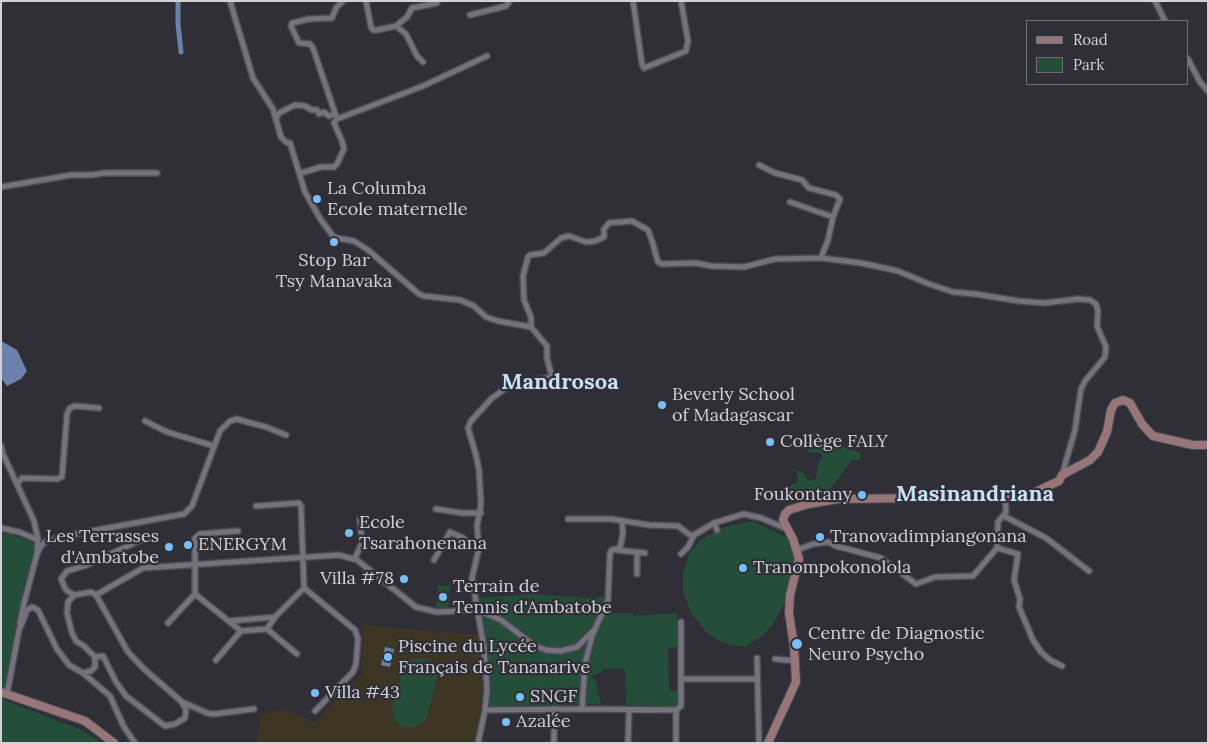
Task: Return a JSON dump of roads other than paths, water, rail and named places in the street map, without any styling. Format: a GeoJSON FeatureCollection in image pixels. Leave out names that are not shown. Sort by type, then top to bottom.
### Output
{"type":"FeatureCollection","features":[{"type":"Feature","properties":{"kind":"street"},"geometry":{"type":"LineString","coordinates":[[230,1],[252,78],[273,109],[281,138],[290,143],[305,192],[333,236],[354,241],[368,250],[419,294],[460,300],[474,306],[486,317],[498,321],[532,326]]}},
{"type":"Feature","properties":{"kind":"street"},"geometry":{"type":"LineString","coordinates":[[300,173],[320,167],[334,167],[344,148],[334,123],[336,117],[313,48],[310,44],[299,44],[291,26],[292,23],[309,19],[332,18],[336,8],[343,1]]}},
{"type":"Feature","properties":{"kind":"street"},"geometry":{"type":"LineString","coordinates":[[366,1],[373,30],[396,26],[407,17],[412,8],[437,2]]}},
{"type":"Feature","properties":{"kind":"street"},"geometry":{"type":"LineString","coordinates":[[633,1],[644,68],[686,51],[688,42],[681,1]]}},
{"type":"Feature","properties":{"kind":"street"},"geometry":{"type":"LineString","coordinates":[[1155,1],[1164,20]]}},
{"type":"Feature","properties":{"kind":"street"},"geometry":{"type":"LineString","coordinates":[[470,15],[506,6],[510,2]]}},
{"type":"Feature","properties":{"kind":"street"},"geometry":{"type":"LineString","coordinates":[[396,26],[406,34],[417,56],[423,62]]}},
{"type":"Feature","properties":{"kind":"street"},"geometry":{"type":"LineString","coordinates":[[276,121],[279,113],[295,105],[306,106],[312,110],[317,110],[319,114],[324,112],[336,117],[423,86],[487,56]]}},
{"type":"Feature","properties":{"kind":"street"},"geometry":{"type":"LineString","coordinates":[[1189,61],[1200,82],[1208,91]]}},
{"type":"Feature","properties":{"kind":"street"},"geometry":{"type":"LineString","coordinates":[[759,165],[775,173],[802,180],[809,188],[836,195],[840,200],[821,258]]}},
{"type":"Feature","properties":{"kind":"street"},"geometry":{"type":"LineString","coordinates":[[1,187],[71,175],[157,173]]}},
{"type":"Feature","properties":{"kind":"street"},"geometry":{"type":"LineString","coordinates":[[790,202],[833,217]]}},
{"type":"Feature","properties":{"kind":"street"},"geometry":{"type":"LineString","coordinates":[[478,743],[487,689],[484,648],[472,578],[478,550],[477,526],[480,513],[479,470],[468,428],[471,421],[492,398],[506,388],[524,382],[552,377],[546,358],[547,346],[532,326],[524,300],[523,276],[530,255],[544,253],[561,238],[569,236],[586,242],[600,239],[604,237],[604,229],[609,223],[632,221],[648,230],[658,262],[662,264],[696,263],[711,266],[744,267],[775,260],[821,258],[898,271],[953,292],[1044,303],[1078,299],[1090,300],[1096,304],[1098,311],[1097,326],[1106,347],[1105,357],[1085,381],[1081,389],[1075,430],[1059,481],[1032,494],[1018,498],[957,494],[920,498],[850,498],[827,500],[789,510],[783,517],[782,520],[797,550],[798,564],[790,595],[789,613],[796,661],[796,682],[768,743]]}},
{"type":"Feature","properties":{"kind":"street"},"geometry":{"type":"LineString","coordinates":[[1062,476],[1090,460],[1098,452],[1107,432],[1111,410],[1115,403],[1120,400],[1128,401],[1142,424],[1153,436],[1193,445],[1208,445]]}},
{"type":"Feature","properties":{"kind":"street"},"geometry":{"type":"LineString","coordinates":[[17,484],[22,478],[57,479],[62,477],[70,408],[75,406],[99,408]]}},
{"type":"Feature","properties":{"kind":"street"},"geometry":{"type":"LineString","coordinates":[[37,554],[45,542],[59,537],[184,514],[192,506],[214,446],[225,425],[230,421],[237,419],[286,434]]}},
{"type":"Feature","properties":{"kind":"street"},"geometry":{"type":"LineString","coordinates":[[145,421],[167,432],[214,446]]}},
{"type":"Feature","properties":{"kind":"street"},"geometry":{"type":"LineString","coordinates":[[1,446],[34,521],[38,540],[37,554],[4,693],[85,721],[114,743]]}},
{"type":"Feature","properties":{"kind":"street"},"geometry":{"type":"LineString","coordinates":[[797,550],[813,544],[828,542],[880,558],[916,584],[935,577],[973,576],[997,548],[998,522],[1006,512],[1005,498]]}},
{"type":"Feature","properties":{"kind":"street"},"geometry":{"type":"LineString","coordinates":[[256,506],[300,504],[304,588],[275,617],[267,629]]}},
{"type":"Feature","properties":{"kind":"street"},"geometry":{"type":"LineString","coordinates":[[436,509],[462,513],[480,513]]}},
{"type":"Feature","properties":{"kind":"street"},"geometry":{"type":"LineString","coordinates":[[568,519],[611,519],[649,525],[678,526],[682,527],[688,534],[694,534],[714,523],[747,514],[787,529]]}},
{"type":"Feature","properties":{"kind":"street"},"geometry":{"type":"LineString","coordinates":[[1004,516],[1046,538],[1089,571]]}},
{"type":"Feature","properties":{"kind":"street"},"geometry":{"type":"LineString","coordinates":[[355,558],[362,543],[360,519]]}},
{"type":"Feature","properties":{"kind":"street"},"geometry":{"type":"LineString","coordinates":[[582,709],[585,664],[594,630],[608,600],[610,553],[612,550],[620,548],[623,533],[622,522]]}},
{"type":"Feature","properties":{"kind":"street"},"geometry":{"type":"LineString","coordinates":[[714,523],[717,530]]}},
{"type":"Feature","properties":{"kind":"street"},"geometry":{"type":"LineString","coordinates":[[1,528],[19,532],[38,540]]}},
{"type":"Feature","properties":{"kind":"street"},"geometry":{"type":"LineString","coordinates":[[168,623],[195,594],[196,564],[194,541],[197,536],[238,531]]}},
{"type":"Feature","properties":{"kind":"street"},"geometry":{"type":"LineString","coordinates":[[434,560],[450,532],[463,538],[478,550]]}},
{"type":"Feature","properties":{"kind":"street"},"geometry":{"type":"LineString","coordinates":[[681,554],[688,547],[694,534]]}},
{"type":"Feature","properties":{"kind":"street"},"geometry":{"type":"LineString","coordinates":[[74,595],[66,590],[61,578],[66,571],[87,565],[146,538]]}},
{"type":"Feature","properties":{"kind":"street"},"geometry":{"type":"LineString","coordinates":[[997,548],[1018,554],[1014,580],[1020,599],[1020,607],[1033,640],[1041,652],[1050,660],[1062,666]]}},
{"type":"Feature","properties":{"kind":"street"},"geometry":{"type":"LineString","coordinates":[[616,550],[645,553]]}},
{"type":"Feature","properties":{"kind":"street"},"geometry":{"type":"LineString","coordinates":[[637,552],[637,574]]}},
{"type":"Feature","properties":{"kind":"street"},"geometry":{"type":"LineString","coordinates":[[96,594],[143,568],[339,555],[355,558],[416,607],[437,612],[477,610],[501,620],[535,646],[546,650],[560,651],[577,647],[594,630]]}},
{"type":"Feature","properties":{"kind":"street"},"geometry":{"type":"LineString","coordinates":[[304,588],[355,630],[358,639],[356,664],[353,672],[315,711]]}},
{"type":"Feature","properties":{"kind":"street"},"geometry":{"type":"LineString","coordinates":[[83,673],[91,671],[96,665],[95,657],[76,641],[72,633],[67,613],[68,602],[74,595],[91,592],[96,594],[128,652],[143,668],[182,702],[207,713],[214,714],[254,709]]}},
{"type":"Feature","properties":{"kind":"street"},"geometry":{"type":"LineString","coordinates":[[195,594],[241,631]]}},
{"type":"Feature","properties":{"kind":"street"},"geometry":{"type":"LineString","coordinates":[[19,630],[26,611],[32,607],[35,608],[64,660],[110,696],[124,727],[135,743]]}},
{"type":"Feature","properties":{"kind":"street"},"geometry":{"type":"LineString","coordinates":[[230,621],[275,617]]}},
{"type":"Feature","properties":{"kind":"street"},"geometry":{"type":"LineString","coordinates":[[485,710],[676,710],[681,706],[681,622]]}},
{"type":"Feature","properties":{"kind":"street"},"geometry":{"type":"LineString","coordinates":[[216,660],[241,631],[267,629],[296,654]]}},
{"type":"Feature","properties":{"kind":"street"},"geometry":{"type":"LineString","coordinates":[[95,657],[103,656],[116,682],[126,696],[165,726],[170,726],[185,718],[186,709],[182,702]]}},
{"type":"Feature","properties":{"kind":"street"},"geometry":{"type":"LineString","coordinates":[[757,658],[759,743]]}},
{"type":"Feature","properties":{"kind":"street"},"geometry":{"type":"LineString","coordinates":[[775,659],[796,661]]}},
{"type":"Feature","properties":{"kind":"street"},"geometry":{"type":"LineString","coordinates":[[681,679],[757,679]]}},
{"type":"Feature","properties":{"kind":"street"},"geometry":{"type":"LineString","coordinates":[[554,709],[554,743]]}},
{"type":"Feature","properties":{"kind":"street"},"geometry":{"type":"LineString","coordinates":[[628,743],[629,710]]}},
{"type":"Feature","properties":{"kind":"street"},"geometry":{"type":"LineString","coordinates":[[676,710],[676,743]]}},
{"type":"Feature","properties":{"kind":"water"},"geometry":{"type":"Polygon","coordinates":[[[1,341],[17,350],[27,371],[21,379],[7,386],[1,378],[1,341]]]}},
{"type":"Feature","properties":{"kind":"water","name":"Piscine du Lycée Français de Tananarive"},"geometry":{"type":"Polygon","coordinates":[[[385,647],[394,649],[390,667],[381,665],[385,647]]]}},
{"type":"Feature","properties":{"kind":"waterway"},"geometry":{"type":"LineString","coordinates":[[178,1],[181,52]]}},
{"type":"Feature","properties":{"kind":"place","name":"La Columba Ecole maternelle"},"geometry":{"type":"Point","coordinates":[317,199]}},
{"type":"Feature","properties":{"kind":"place","name":"Stop Bar Tsy Manavaka"},"geometry":{"type":"Point","coordinates":[334,242]}},
{"type":"Feature","properties":{"kind":"place","name":"Beverly School of Madagascar"},"geometry":{"type":"Point","coordinates":[662,405]}},
{"type":"Feature","properties":{"kind":"place","name":"Collège FALY"},"geometry":{"type":"Point","coordinates":[770,442]}},
{"type":"Feature","properties":{"kind":"place","name":"Foukontany"},"geometry":{"type":"Point","coordinates":[862,495]}},
{"type":"Feature","properties":{"kind":"place","name":"Ecole Tsarahonenana"},"geometry":{"type":"Point","coordinates":[349,533]}},
{"type":"Feature","properties":{"kind":"place","name":"Tranovadimpiangonana"},"geometry":{"type":"Point","coordinates":[820,537]}},
{"type":"Feature","properties":{"kind":"place","name":"ENERGYM"},"geometry":{"type":"Point","coordinates":[188,545]}},
{"type":"Feature","properties":{"kind":"place","name":"Les Terrasses d'Ambatobe"},"geometry":{"type":"Point","coordinates":[169,547]}},
{"type":"Feature","properties":{"kind":"place","name":"Tranompokonolola"},"geometry":{"type":"Point","coordinates":[743,568]}},
{"type":"Feature","properties":{"kind":"place","name":"Villa #78"},"geometry":{"type":"Point","coordinates":[404,579]}},
{"type":"Feature","properties":{"kind":"place","name":"Terrain de Tennis d'Ambatobe"},"geometry":{"type":"Point","coordinates":[443,597]}},
{"type":"Feature","properties":{"kind":"place","name":"Centre de Diagnostic Neuro Psycho"},"geometry":{"type":"Point","coordinates":[797,644]}},
{"type":"Feature","properties":{"kind":"place","name":"Piscine du Lycée Français de Tananarive"},"geometry":{"type":"Point","coordinates":[388,657]}},
{"type":"Feature","properties":{"kind":"place","name":"Villa #43"},"geometry":{"type":"Point","coordinates":[315,693]}},
{"type":"Feature","properties":{"kind":"place","name":"SNGF"},"geometry":{"type":"Point","coordinates":[520,697]}},
{"type":"Feature","properties":{"kind":"place","name":"Azalée"},"geometry":{"type":"Point","coordinates":[506,722]}},
{"type":"Feature","properties":{"kind":"district","name":"Mandrosoa"},"geometry":{"type":"Point","coordinates":[560,383]}},
{"type":"Feature","properties":{"kind":"district","name":"Masinandriana"},"geometry":{"type":"Point","coordinates":[975,495]}}]}
